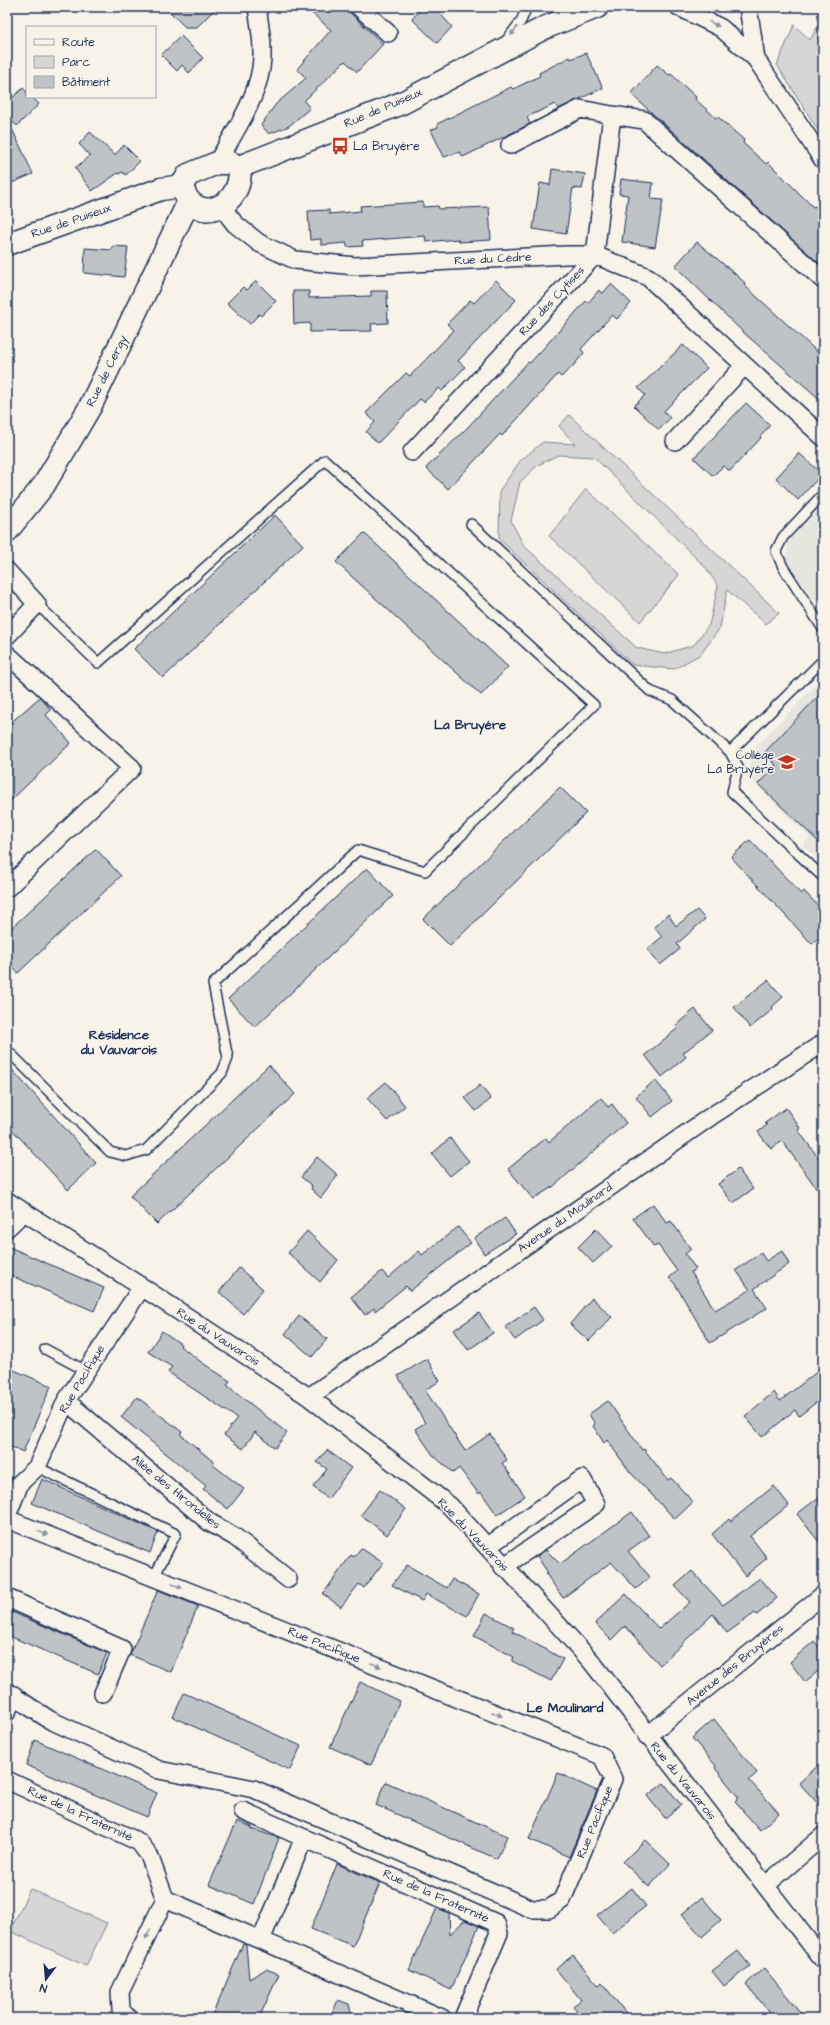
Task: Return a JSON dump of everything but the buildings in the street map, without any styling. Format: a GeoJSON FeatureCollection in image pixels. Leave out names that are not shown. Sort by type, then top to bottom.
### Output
{"type":"FeatureCollection","features":[{"type":"Feature","properties":{"kind":"street"},"geometry":{"type":"LineString","coordinates":[[217,163],[252,98],[261,69],[262,37],[257,7]]}},
{"type":"Feature","properties":{"kind":"street"},"geometry":{"type":"LineString","coordinates":[[360,7],[388,33]]}},
{"type":"Feature","properties":{"kind":"street","name":"Rue de Puiseux"},"geometry":{"type":"LineString","coordinates":[[544,28],[557,7]]}},
{"type":"Feature","properties":{"kind":"street","name":"Rue de Puiseux"},"geometry":{"type":"LineString","coordinates":[[239,167],[402,103],[498,54],[544,28],[597,7]]}},
{"type":"Feature","properties":{"kind":"street"},"geometry":{"type":"LineString","coordinates":[[679,7],[721,28],[756,59],[823,160]]}},
{"type":"Feature","properties":{"kind":"street"},"geometry":{"type":"LineString","coordinates":[[748,7],[756,59]]}},
{"type":"Feature","properties":{"kind":"street"},"geometry":{"type":"LineString","coordinates":[[510,145],[580,109],[644,120],[823,280]]}},
{"type":"Feature","properties":{"kind":"street"},"geometry":{"type":"LineString","coordinates":[[596,255],[612,114]]}},
{"type":"Feature","properties":{"kind":"street"},"geometry":{"type":"LineString","coordinates":[[217,163],[231,163],[239,167],[240,176],[235,194],[221,206],[209,210],[195,206],[185,193],[188,175],[217,163]]}},
{"type":"Feature","properties":{"kind":"street","name":"Rue de Puiseux"},"geometry":{"type":"LineString","coordinates":[[7,244],[161,189],[185,193]]}},
{"type":"Feature","properties":{"kind":"street","name":"Rue de Cergy"},"geometry":{"type":"LineString","coordinates":[[7,531],[44,485],[90,407],[185,193]]}},
{"type":"Feature","properties":{"kind":"street","name":"Rue du Cèdre"},"geometry":{"type":"LineString","coordinates":[[221,206],[235,224],[259,243],[295,260],[355,266],[566,254],[596,255],[648,277],[823,437]]}},
{"type":"Feature","properties":{"kind":"street","name":"Rue des Cytises"},"geometry":{"type":"LineString","coordinates":[[412,452],[596,255]]}},
{"type":"Feature","properties":{"kind":"street"},"geometry":{"type":"LineString","coordinates":[[675,441],[744,366]]}},
{"type":"Feature","properties":{"kind":"street"},"geometry":{"type":"LineString","coordinates":[[7,571],[37,604],[7,636]]}},
{"type":"Feature","properties":{"kind":"street"},"geometry":{"type":"LineString","coordinates":[[7,654],[132,768],[7,888]]}},
{"type":"Feature","properties":{"kind":"street","name":"Avenue du Moulinard"},"geometry":{"type":"LineString","coordinates":[[308,1397],[710,1117],[823,1043]]}},
{"type":"Feature","properties":{"kind":"street","name":"Rue du Vauvarois"},"geometry":{"type":"LineString","coordinates":[[7,1201],[142,1287],[308,1397],[450,1506],[590,1661],[823,1960]]}},
{"type":"Feature","properties":{"kind":"street"},"geometry":{"type":"LineString","coordinates":[[7,1228],[24,1212]]}},
{"type":"Feature","properties":{"kind":"street","name":"Rue Pacifique"},"geometry":{"type":"LineString","coordinates":[[10,1693],[50,1720],[159,1770],[254,1789],[532,1909],[549,1909],[562,1900],[613,1779],[602,1756],[7,1518],[20,1483],[37,1467],[66,1401],[142,1287]]}},
{"type":"Feature","properties":{"kind":"street","name":"Allée des Hirondelles"},"geometry":{"type":"LineString","coordinates":[[66,1401],[209,1522],[235,1537],[288,1579]]}},
{"type":"Feature","properties":{"kind":"street"},"geometry":{"type":"LineString","coordinates":[[487,1547],[582,1479],[596,1504],[504,1566]]}},
{"type":"Feature","properties":{"kind":"street","name":"Avenue des Bruyères"},"geometry":{"type":"LineString","coordinates":[[647,1736],[823,1595]]}},
{"type":"Feature","properties":{"kind":"street"},"geometry":{"type":"LineString","coordinates":[[7,1598],[122,1649],[103,1693]]}},
{"type":"Feature","properties":{"kind":"street"},"geometry":{"type":"LineString","coordinates":[[7,1712],[10,1693]]}},
{"type":"Feature","properties":{"kind":"street","name":"Rue de la Fraternité"},"geometry":{"type":"LineString","coordinates":[[7,1780],[140,1842],[149,1855],[165,1899]]}},
{"type":"Feature","properties":{"kind":"street","name":"Rue de la Fraternité"},"geometry":{"type":"LineString","coordinates":[[243,1811],[496,1923],[499,1933],[463,2018]]}},
{"type":"Feature","properties":{"kind":"street"},"geometry":{"type":"LineString","coordinates":[[766,1885],[823,1836]]}},
{"type":"Feature","properties":{"kind":"street"},"geometry":{"type":"LineString","coordinates":[[261,1940],[304,1838]]}},
{"type":"Feature","properties":{"kind":"street"},"geometry":{"type":"LineString","coordinates":[[128,2018],[121,2010],[120,1992],[165,1899],[442,2018]]}},
{"type":"Feature","properties":{"kind":"lane"},"geometry":{"type":"LineString","coordinates":[[498,54],[521,21],[527,7]]}},
{"type":"Feature","properties":{"kind":"lane"},"geometry":{"type":"LineString","coordinates":[[7,1050],[110,1152],[126,1156],[146,1150],[222,1073],[228,1058],[213,984],[358,850],[425,871],[594,705],[326,460],[98,663],[37,604]]}},
{"type":"Feature","properties":{"kind":"lane"},"geometry":{"type":"LineString","coordinates":[[823,494],[783,537],[776,551],[782,567],[823,629]]}},
{"type":"Feature","properties":{"kind":"lane"},"geometry":{"type":"LineString","coordinates":[[471,524],[650,691],[672,700],[730,752],[738,767],[732,792],[823,877]]}},
{"type":"Feature","properties":{"kind":"lane"},"geometry":{"type":"LineString","coordinates":[[730,752],[823,660]]}},
{"type":"Feature","properties":{"kind":"lane"},"geometry":{"type":"LineString","coordinates":[[45,1349],[86,1371]]}},
{"type":"Feature","properties":{"kind":"lane"},"geometry":{"type":"LineString","coordinates":[[37,1467],[176,1534],[154,1577]]}},
{"type":"Feature","properties":{"kind":"shaded area"},"geometry":{"type":"Polygon","coordinates":[[[823,502],[823,612],[786,562],[788,539],[823,502]]]}},
{"type":"Feature","properties":{"kind":"shaded area","name":"Collège La Bruyère"},"geometry":{"type":"Polygon","coordinates":[[[823,677],[823,863],[803,846],[810,837],[747,776],[754,749],[823,677]]]}},
{"type":"Feature","properties":{"kind":"green space"},"geometry":{"type":"Polygon","coordinates":[[[823,17],[823,138],[777,65],[794,25],[810,40],[823,17]]]}},
{"type":"Feature","properties":{"kind":"green space"},"geometry":{"type":"Polygon","coordinates":[[[569,415],[779,613],[766,624],[727,590],[720,628],[701,654],[674,669],[633,665],[499,539],[500,490],[520,461],[543,442],[575,444],[559,426],[569,415]],[[558,455],[538,465],[520,482],[511,521],[524,546],[637,648],[664,654],[694,645],[709,625],[718,586],[706,568],[594,457],[558,455]]]}},
{"type":"Feature","properties":{"kind":"green space"},"geometry":{"type":"Polygon","coordinates":[[[586,489],[679,575],[640,622],[549,536],[586,489]]]}},
{"type":"Feature","properties":{"kind":"green space"},"geometry":{"type":"Polygon","coordinates":[[[30,1889],[107,1923],[86,1966],[10,1931],[30,1889]]]}},
{"type":"Feature","properties":{"kind":"place","name":"La Bruyère"},"geometry":{"type":"Point","coordinates":[340,146]}},
{"type":"Feature","properties":{"kind":"place","name":"Collège La Bruyère"},"geometry":{"type":"Point","coordinates":[787,762]}},
{"type":"Feature","properties":{"kind":"district","name":"La Bruyére"},"geometry":{"type":"Point","coordinates":[470,725]}},
{"type":"Feature","properties":{"kind":"district","name":"Résidence du Vauvarois"},"geometry":{"type":"Point","coordinates":[119,1042]}},
{"type":"Feature","properties":{"kind":"district","name":"Le Moulinard"},"geometry":{"type":"Point","coordinates":[565,1708]}}]}
